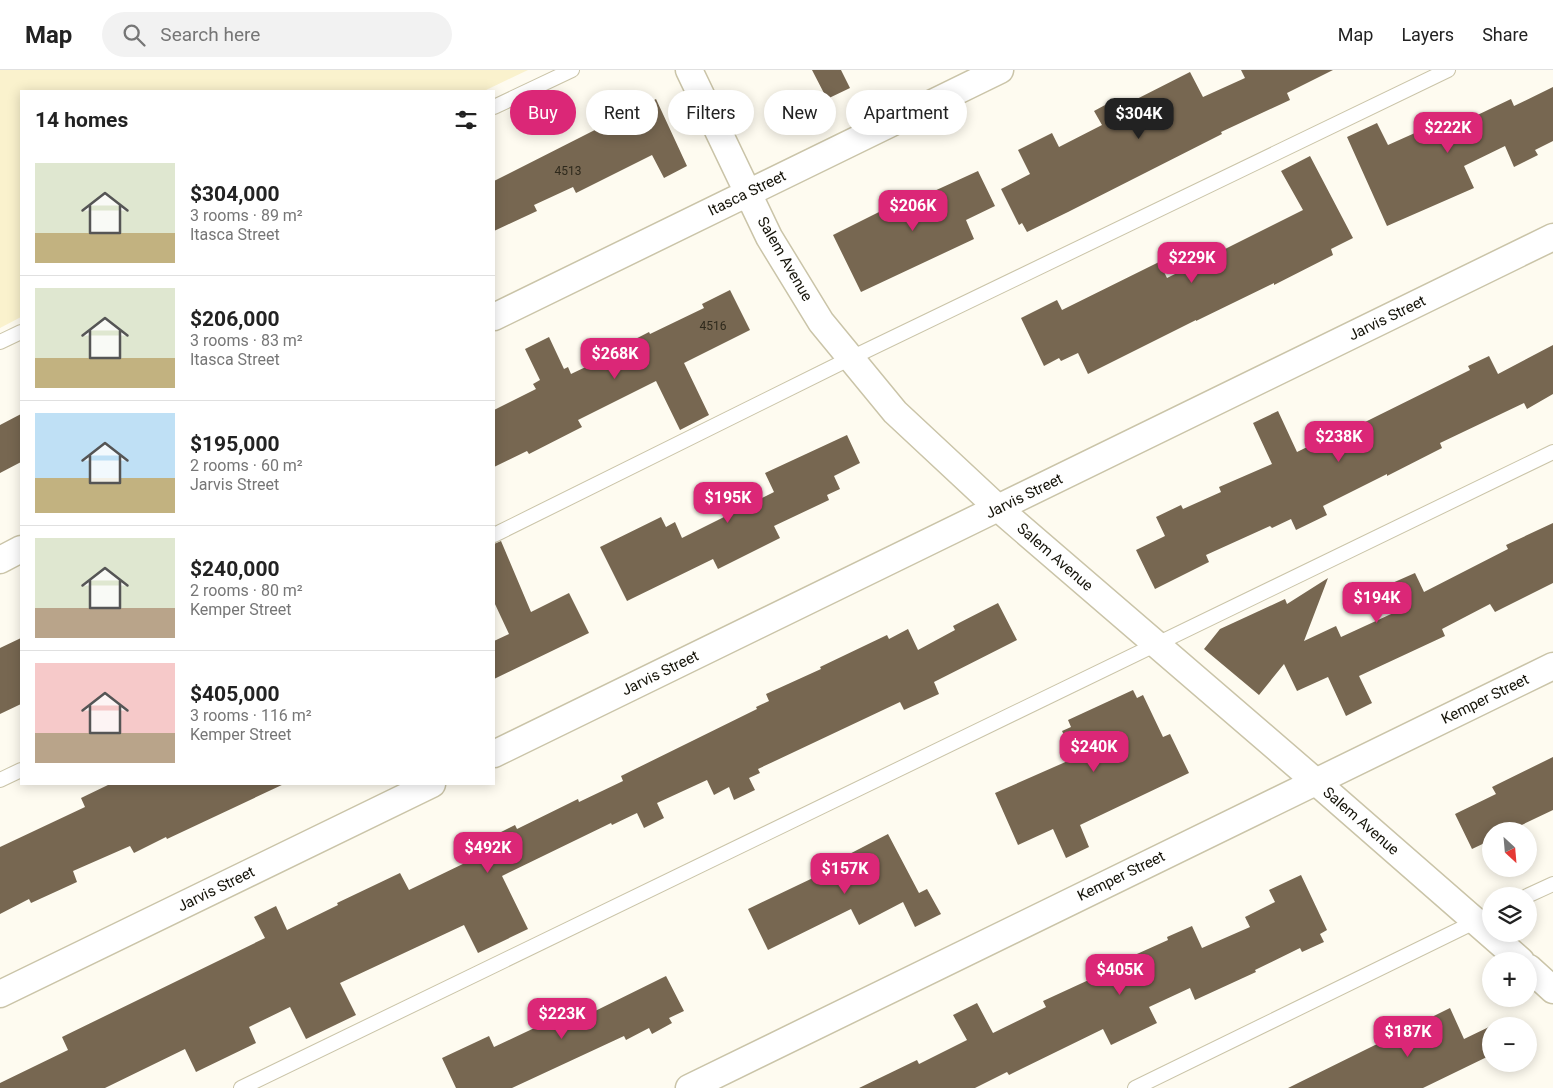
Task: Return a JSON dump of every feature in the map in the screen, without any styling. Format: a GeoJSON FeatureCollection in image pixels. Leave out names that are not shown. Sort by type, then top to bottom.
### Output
{"type":"FeatureCollection","features":[{"type":"Feature","properties":{"kind":"street","name":"Salem Avenue"},"geometry":{"type":"LineString","coordinates":[[689,70],[769,237],[821,322],[895,412],[998,508],[1315,781],[1482,917]]}},
{"type":"Feature","properties":{"kind":"street","name":"Itasca Street"},"geometry":{"type":"LineString","coordinates":[[495,317],[1000,70]]}},
{"type":"Feature","properties":{"kind":"street","name":"Jarvis Street"},"geometry":{"type":"LineString","coordinates":[[495,754],[1553,237]]}},
{"type":"Feature","properties":{"kind":"street"},"geometry":{"type":"LineString","coordinates":[[0,560],[20,550]]}},
{"type":"Feature","properties":{"kind":"street","name":"Kemper Street"},"geometry":{"type":"LineString","coordinates":[[689,1088],[1553,666]]}},
{"type":"Feature","properties":{"kind":"street","name":"Jarvis Street"},"geometry":{"type":"LineString","coordinates":[[0,994],[430,785]]}},
{"type":"Feature","properties":{"kind":"street","name":"Salem Avenue"},"geometry":{"type":"LineString","coordinates":[[1504,942],[1513,952]]}},
{"type":"Feature","properties":{"kind":"street"},"geometry":{"type":"LineString","coordinates":[[1537,975],[1553,990]]}},
{"type":"Feature","properties":{"kind":"lane"},"geometry":{"type":"LineString","coordinates":[[495,107],[572,70]]}},
{"type":"Feature","properties":{"kind":"lane"},"geometry":{"type":"LineString","coordinates":[[495,535],[851,358],[1448,70]]}},
{"type":"Feature","properties":{"kind":"lane"},"geometry":{"type":"LineString","coordinates":[[0,342],[20,332]]}},
{"type":"Feature","properties":{"kind":"lane"},"geometry":{"type":"LineString","coordinates":[[242,1088],[1553,452]]}},
{"type":"Feature","properties":{"kind":"lane"},"geometry":{"type":"LineString","coordinates":[[0,780],[20,770]]}},
{"type":"Feature","properties":{"kind":"lane"},"geometry":{"type":"LineString","coordinates":[[1537,891],[1553,884]]}},
{"type":"Feature","properties":{"kind":"lane"},"geometry":{"type":"LineString","coordinates":[[1135,1088],[1482,918]]}},
{"type":"Feature","properties":{"kind":"shaded area"},"geometry":{"type":"Polygon","coordinates":[[[0,70],[528,70],[486,90],[20,90],[20,318],[0,328],[0,70]]]}},
{"type":"Feature","properties":{"kind":"building"},"geometry":{"type":"Polygon","coordinates":[[[812,70],[841,70],[850,88],[836,95],[836,90],[822,90],[812,70]]]}},
{"type":"Feature","properties":{"kind":"building"},"geometry":{"type":"Polygon","coordinates":[[[1241,70],[1333,70],[1287,93],[1290,100],[1221,132],[1222,134],[1068,212],[1027,232],[1022,223],[1019,225],[1001,189],[1030,174],[1018,150],[1052,133],[1059,147],[1102,125],[1094,111],[1118,98],[1123,106],[1190,72],[1203,97],[1245,78],[1241,70]]]}},
{"type":"Feature","properties":{"kind":"building"},"geometry":{"type":"Polygon","coordinates":[[[1553,87],[1553,141],[1535,150],[1538,155],[1514,167],[1505,146],[1464,166],[1474,188],[1387,226],[1347,137],[1377,123],[1388,145],[1444,120],[1448,129],[1511,99],[1514,106],[1553,87]]]}},
{"type":"Feature","properties":{"kind":"building"},"geometry":{"type":"Polygon","coordinates":[[[658,103],[668,125],[668,135],[673,135],[687,166],[664,178],[652,155],[576,193],[573,187],[534,205],[537,211],[495,231],[495,180],[586,134],[658,135],[658,103]]]}},
{"type":"Feature","properties":{"kind":"building"},"geometry":{"type":"Polygon","coordinates":[[[1310,156],[1353,238],[1331,249],[1333,255],[1088,374],[1078,353],[1061,361],[1059,358],[1044,366],[1021,318],[1057,300],[1062,310],[1159,262],[1167,278],[1303,210],[1281,171],[1310,156]]]}},
{"type":"Feature","properties":{"kind":"building"},"geometry":{"type":"Polygon","coordinates":[[[978,171],[995,206],[966,220],[974,239],[861,292],[833,235],[895,204],[897,208],[978,171]]]}},
{"type":"Feature","properties":{"kind":"building"},"geometry":{"type":"Polygon","coordinates":[[[730,290],[750,330],[684,363],[709,415],[680,430],[656,381],[578,420],[582,427],[529,454],[527,451],[495,467],[495,410],[536,389],[533,384],[540,380],[525,349],[549,337],[564,369],[568,367],[571,374],[619,351],[618,348],[649,332],[650,334],[704,308],[702,304],[730,290]]]}},
{"type":"Feature","properties":{"kind":"building"},"geometry":{"type":"Polygon","coordinates":[[[1553,345],[1553,394],[1527,409],[1524,403],[1440,443],[1442,448],[1323,506],[1327,515],[1296,530],[1291,519],[1272,528],[1270,526],[1206,555],[1209,562],[1155,589],[1136,550],[1165,536],[1156,517],[1181,505],[1183,509],[1221,492],[1219,487],[1272,464],[1253,423],[1278,411],[1297,452],[1360,421],[1361,424],[1470,370],[1468,366],[1489,356],[1498,374],[1553,345]]]}},
{"type":"Feature","properties":{"kind":"building"},"geometry":{"type":"Polygon","coordinates":[[[20,415],[20,463],[0,473],[0,425],[20,415]]]}},
{"type":"Feature","properties":{"kind":"building"},"geometry":{"type":"Polygon","coordinates":[[[847,435],[860,463],[834,476],[840,489],[827,495],[829,500],[774,526],[780,538],[718,569],[713,559],[627,601],[600,547],[661,517],[666,527],[675,522],[682,538],[774,492],[765,473],[847,435]]]}},
{"type":"Feature","properties":{"kind":"building"},"geometry":{"type":"Polygon","coordinates":[[[1553,523],[1553,583],[1495,612],[1490,604],[1442,629],[1445,636],[1359,676],[1372,703],[1346,716],[1328,677],[1297,691],[1284,664],[1259,695],[1204,649],[1220,629],[1285,599],[1287,604],[1328,578],[1304,641],[1336,626],[1341,637],[1402,609],[1390,584],[1415,573],[1424,592],[1508,549],[1506,545],[1553,523]]]}},
{"type":"Feature","properties":{"kind":"building"},"geometry":{"type":"Polygon","coordinates":[[[501,541],[531,612],[569,593],[589,633],[495,679],[495,641],[509,634],[495,604],[495,544],[501,541]]]}},
{"type":"Feature","properties":{"kind":"building"},"geometry":{"type":"Polygon","coordinates":[[[998,603],[1017,640],[934,682],[939,694],[904,710],[900,702],[758,769],[760,773],[749,778],[755,790],[734,800],[729,787],[714,795],[707,780],[657,803],[664,818],[644,828],[637,813],[612,825],[611,823],[502,876],[528,929],[478,953],[464,925],[340,983],[356,1015],[306,1039],[290,1007],[249,1027],[256,1043],[196,1072],[185,1049],[105,1088],[0,1088],[0,1083],[68,1050],[62,1037],[265,938],[254,917],[276,906],[287,930],[338,905],[337,903],[400,873],[409,890],[469,861],[466,853],[492,840],[491,837],[515,825],[517,829],[578,799],[579,802],[623,781],[621,776],[757,709],[756,707],[769,701],[766,694],[821,669],[820,667],[887,635],[889,639],[908,629],[918,650],[955,630],[953,626],[998,603]]]}},
{"type":"Feature","properties":{"kind":"building"},"geometry":{"type":"Polygon","coordinates":[[[20,638],[20,704],[0,714],[0,648],[20,638]]]}},
{"type":"Feature","properties":{"kind":"building"},"geometry":{"type":"Polygon","coordinates":[[[1133,690],[1137,698],[1143,695],[1163,737],[1170,734],[1189,773],[1080,825],[1089,847],[1066,858],[1053,829],[1018,845],[995,793],[1070,760],[1065,751],[1071,749],[1062,731],[1071,727],[1068,720],[1133,690]]]}},
{"type":"Feature","properties":{"kind":"building"},"geometry":{"type":"Polygon","coordinates":[[[1553,757],[1553,810],[1528,822],[1482,822],[1482,844],[1472,849],[1455,814],[1496,794],[1492,787],[1553,757]]]}},
{"type":"Feature","properties":{"kind":"building"},"geometry":{"type":"Polygon","coordinates":[[[108,785],[282,785],[134,853],[130,846],[73,871],[77,882],[31,903],[29,899],[0,914],[0,847],[85,807],[81,798],[108,785]]]}},
{"type":"Feature","properties":{"kind":"building"},"geometry":{"type":"Polygon","coordinates":[[[888,834],[919,893],[927,889],[941,914],[915,927],[903,902],[859,925],[851,909],[768,950],[748,909],[836,867],[834,862],[888,834]]]}},
{"type":"Feature","properties":{"kind":"building"},"geometry":{"type":"Polygon","coordinates":[[[1301,875],[1327,930],[1320,934],[1324,942],[1302,952],[1300,948],[1255,970],[1256,972],[1195,1000],[1190,988],[1149,1007],[1157,1023],[1111,1045],[1103,1029],[1009,1075],[1007,1072],[975,1088],[859,1088],[917,1060],[919,1064],[967,1040],[953,1015],[977,1003],[993,1033],[1046,1007],[1043,1001],[1130,961],[1128,958],[1168,940],[1167,937],[1192,926],[1202,948],[1250,927],[1245,917],[1275,902],[1269,890],[1301,875]]]}},
{"type":"Feature","properties":{"kind":"building"},"geometry":{"type":"Polygon","coordinates":[[[666,976],[684,1011],[669,1018],[672,1023],[652,1034],[649,1028],[626,1040],[624,1036],[512,1088],[456,1088],[442,1058],[489,1036],[494,1047],[583,1005],[587,1015],[666,976]]]}},
{"type":"Feature","properties":{"kind":"building"},"geometry":{"type":"Polygon","coordinates":[[[1450,1008],[1464,1039],[1482,1030],[1482,1059],[1423,1088],[1288,1088],[1450,1008]]]}}]}
